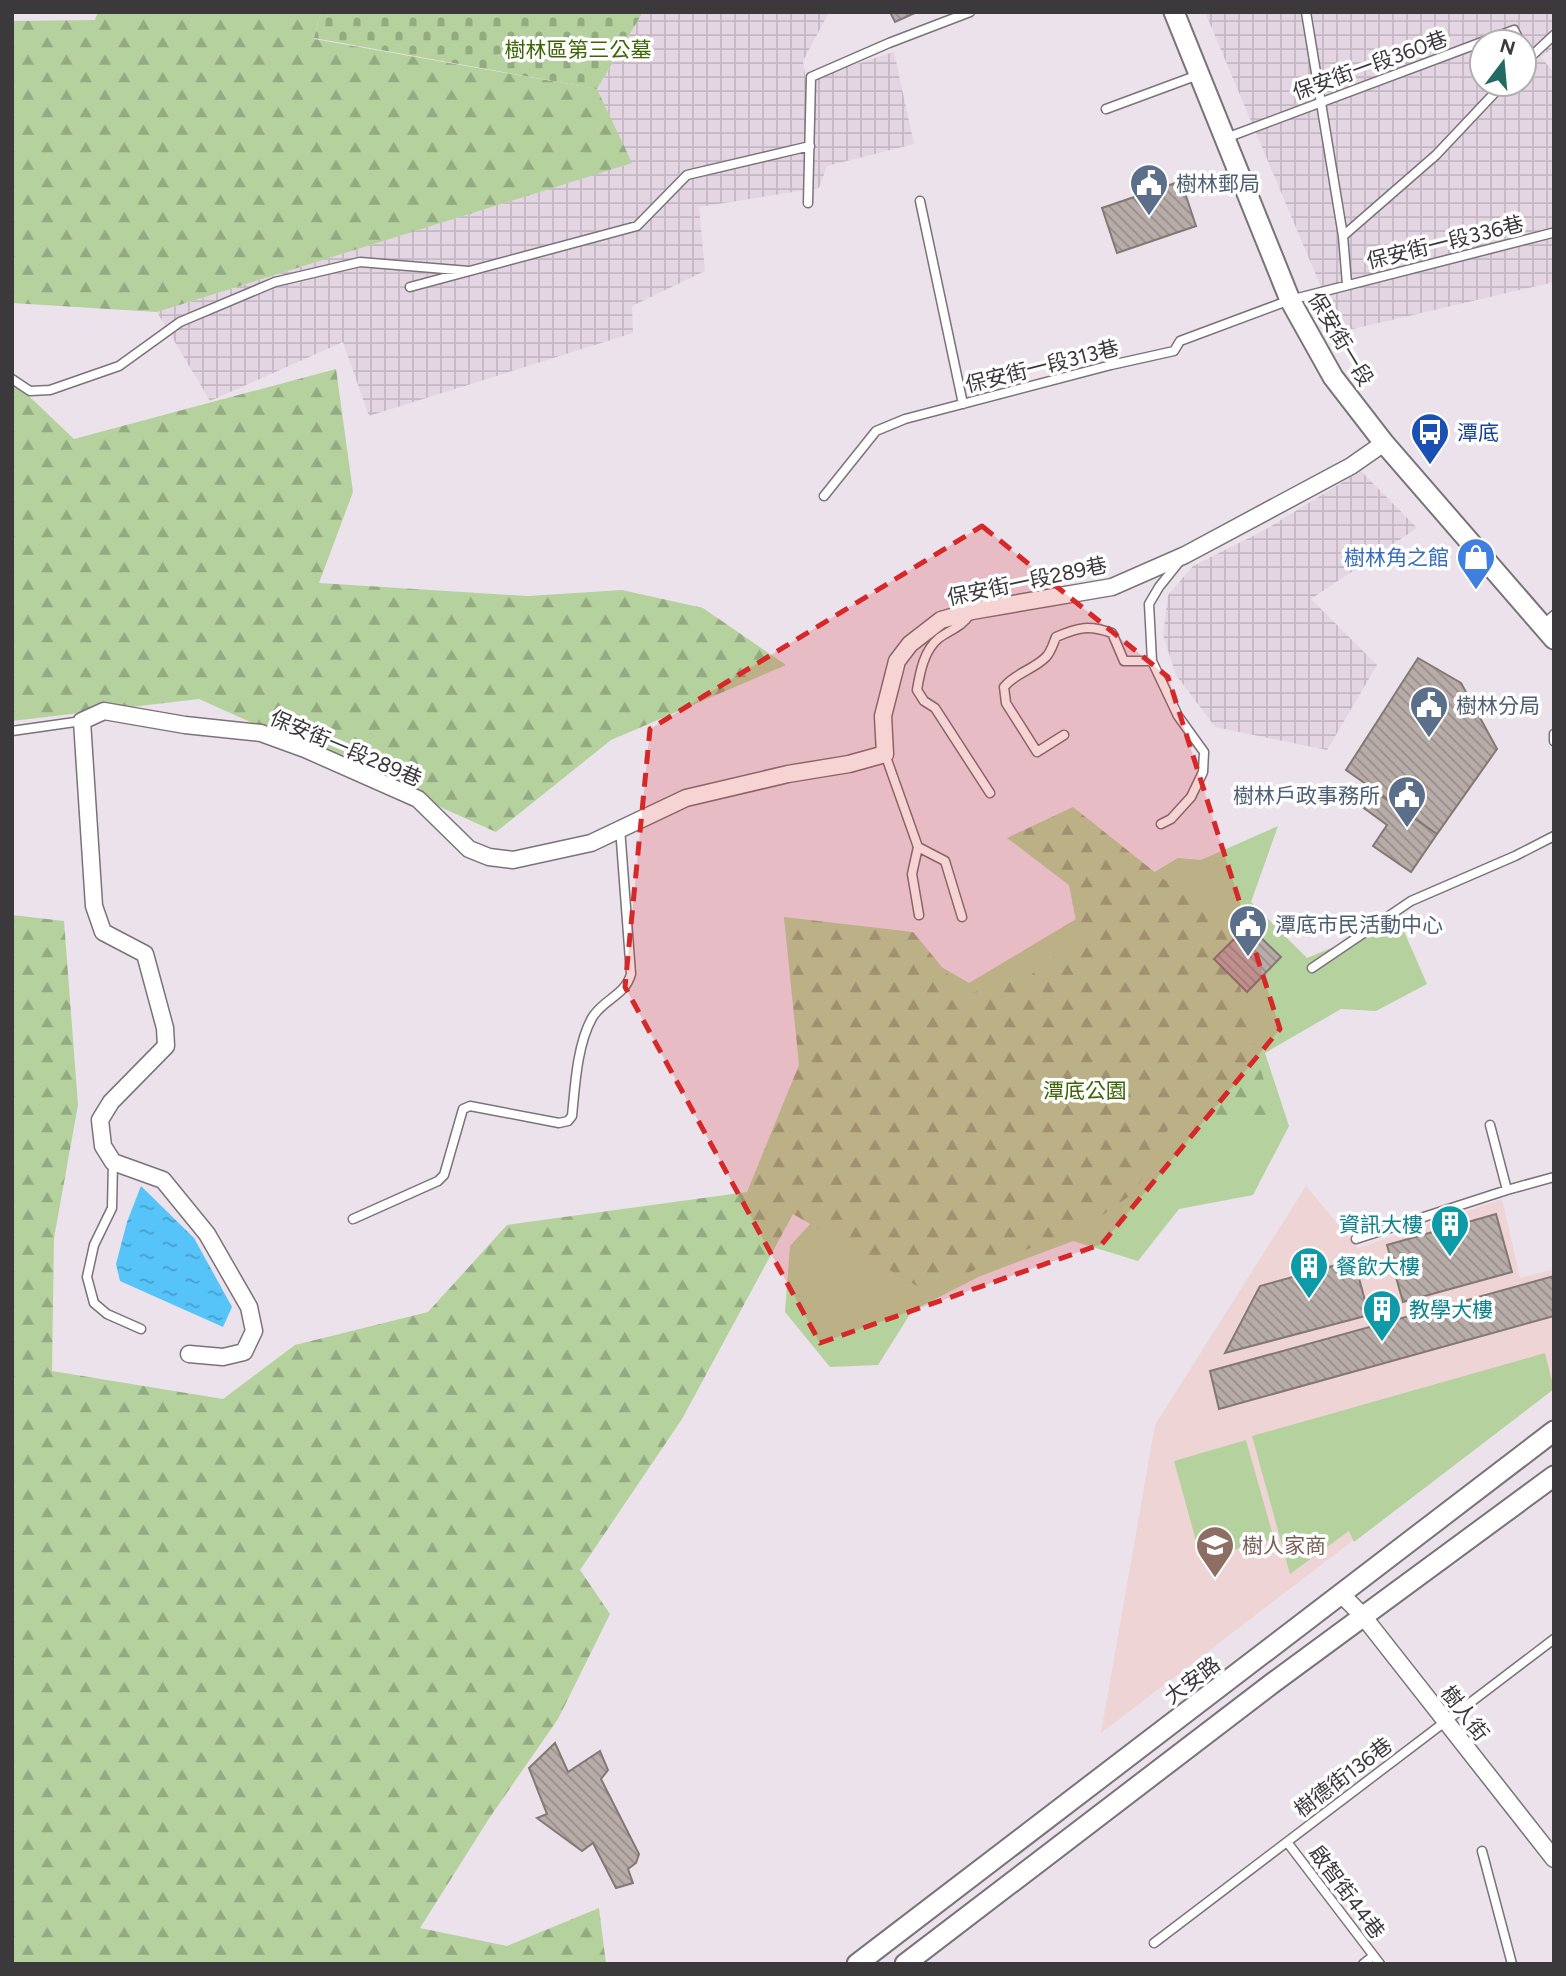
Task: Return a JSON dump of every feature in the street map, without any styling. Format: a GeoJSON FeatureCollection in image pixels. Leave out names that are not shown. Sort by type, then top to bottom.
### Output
{"type":"FeatureCollection","features":[{"type":"Feature","properties":{"kind":"street","name":"保安街一段"},"geometry":{"type":"LineString","coordinates":[[1174,12],[1290,300],[1333,377],[1384,443],[1550,626]]}},
{"type":"Feature","properties":{"kind":"street","name":"保安街一段289巷"},"geometry":{"type":"LineString","coordinates":[[82,722],[104,711],[185,725],[261,733],[305,749],[418,799],[469,849],[489,857],[513,860],[555,852],[591,842],[686,798],[885,754],[883,716],[897,661],[910,644],[941,620],[972,611],[1112,587],[1185,555],[1351,466],[1384,443]]}},
{"type":"Feature","properties":{"kind":"street"},"geometry":{"type":"LineString","coordinates":[[82,722],[94,906],[103,932],[145,954],[166,1028],[166,1046],[111,1102],[100,1120],[103,1146],[113,1162],[163,1180],[207,1234],[249,1307],[254,1331],[244,1352],[223,1357],[189,1354]]}},
{"type":"Feature","properties":{"kind":"street","name":"大安路"},"geometry":{"type":"LineString","coordinates":[[858,1964],[1554,1430]]}},
{"type":"Feature","properties":{"kind":"street"},"geometry":{"type":"LineString","coordinates":[[905,1964],[1363,1616],[1554,1476]]}},
{"type":"Feature","properties":{"kind":"street","name":"樹人街"},"geometry":{"type":"LineString","coordinates":[[1342,1595],[1363,1616],[1554,1860]]}},
{"type":"Feature","properties":{"kind":"lane"},"geometry":{"type":"LineString","coordinates":[[808,203],[811,77],[970,12]]}},
{"type":"Feature","properties":{"kind":"lane","name":"保安街一段336巷"},"geometry":{"type":"LineString","coordinates":[[1306,12],[1343,236],[1347,284]]}},
{"type":"Feature","properties":{"kind":"lane"},"geometry":{"type":"LineString","coordinates":[[1538,50],[1554,35]]}},
{"type":"Feature","properties":{"kind":"lane","name":"保安街一段360巷"},"geometry":{"type":"LineString","coordinates":[[1226,138],[1468,47]]}},
{"type":"Feature","properties":{"kind":"lane"},"geometry":{"type":"LineString","coordinates":[[1106,109],[1200,74]]}},
{"type":"Feature","properties":{"kind":"lane","name":"保安街一段336巷"},"geometry":{"type":"LineString","coordinates":[[1343,236],[1436,155],[1490,98]]}},
{"type":"Feature","properties":{"kind":"lane"},"geometry":{"type":"LineString","coordinates":[[410,287],[637,226],[687,175],[810,146]]}},
{"type":"Feature","properties":{"kind":"lane"},"geometry":{"type":"LineString","coordinates":[[920,201],[963,404]]}},
{"type":"Feature","properties":{"kind":"lane","name":"保安街一段336巷"},"geometry":{"type":"LineString","coordinates":[[1290,300],[1552,233]]}},
{"type":"Feature","properties":{"kind":"lane"},"geometry":{"type":"LineString","coordinates":[[12,379],[30,391],[50,390],[119,366],[180,323],[275,282],[360,262],[470,271]]}},
{"type":"Feature","properties":{"kind":"lane","name":"保安街一段313巷"},"geometry":{"type":"LineString","coordinates":[[824,496],[876,432],[905,419],[1174,351],[1180,341],[1290,300]]}},
{"type":"Feature","properties":{"kind":"lane"},"geometry":{"type":"LineString","coordinates":[[1161,824],[1171,818],[1191,797],[1203,772],[1204,752],[1178,716],[1152,661],[1149,604],[1185,555]]}},
{"type":"Feature","properties":{"kind":"lane"},"geometry":{"type":"LineString","coordinates":[[972,611],[966,622],[936,640],[922,665],[917,690],[924,701],[935,708],[990,793]]}},
{"type":"Feature","properties":{"kind":"lane"},"geometry":{"type":"LineString","coordinates":[[1064,735],[1037,752],[1006,703],[1004,687],[1010,679],[1048,656],[1056,637],[1076,628],[1096,628],[1112,633],[1124,661],[1152,661]]}},
{"type":"Feature","properties":{"kind":"lane"},"geometry":{"type":"LineString","coordinates":[[12,731],[82,722]]}},
{"type":"Feature","properties":{"kind":"lane"},"geometry":{"type":"LineString","coordinates":[[1554,734],[1554,741]]}},
{"type":"Feature","properties":{"kind":"lane"},"geometry":{"type":"LineString","coordinates":[[885,754],[918,847],[912,874],[919,915]]}},
{"type":"Feature","properties":{"kind":"lane"},"geometry":{"type":"LineString","coordinates":[[353,1219],[438,1181],[444,1175],[463,1109],[470,1106],[559,1124],[568,1121],[572,1116],[579,1059],[591,1019],[628,986],[631,974],[620,828]]}},
{"type":"Feature","properties":{"kind":"lane"},"geometry":{"type":"LineString","coordinates":[[1312,968],[1411,901],[1554,836]]}},
{"type":"Feature","properties":{"kind":"lane"},"geometry":{"type":"LineString","coordinates":[[918,847],[945,860],[962,917]]}},
{"type":"Feature","properties":{"kind":"lane"},"geometry":{"type":"LineString","coordinates":[[1490,1125],[1507,1190]]}},
{"type":"Feature","properties":{"kind":"lane"},"geometry":{"type":"LineString","coordinates":[[113,1162],[112,1208],[93,1245],[87,1277],[94,1303],[107,1314],[141,1329]]}},
{"type":"Feature","properties":{"kind":"lane"},"geometry":{"type":"LineString","coordinates":[[1356,1239],[1554,1177]]}},
{"type":"Feature","properties":{"kind":"lane","name":"樹德街136巷"},"geometry":{"type":"LineString","coordinates":[[1154,1943],[1554,1639]]}},
{"type":"Feature","properties":{"kind":"lane","name":"啟智街44巷"},"geometry":{"type":"LineString","coordinates":[[1287,1842],[1380,1964]]}},
{"type":"Feature","properties":{"kind":"lane"},"geometry":{"type":"LineString","coordinates":[[1482,1851],[1512,1964]]}},
{"type":"Feature","properties":{"kind":"lane"},"geometry":{"type":"LineString","coordinates":[[1363,1964],[1373,1956]]}},
{"type":"Feature","properties":{"kind":"highlighted area"},"geometry":{"type":"Polygon","coordinates":[[[982,526],[1168,677],[1280,1029],[1102,1244],[820,1343],[625,987],[650,729],[982,526]]]}},
{"type":"Feature","properties":{"kind":"shaded area"},"geometry":{"type":"Polygon","coordinates":[[[643,12],[829,12],[803,61],[806,80],[894,52],[914,144],[827,166],[819,188],[699,207],[705,271],[632,306],[633,333],[369,416],[343,342],[210,401],[157,312],[631,163],[597,89],[643,12]]]}},
{"type":"Feature","properties":{"kind":"shaded area"},"geometry":{"type":"Polygon","coordinates":[[[1205,12],[1554,12],[1554,47],[1541,57],[1554,73],[1554,282],[1340,332],[1205,12]]]}},
{"type":"Feature","properties":{"kind":"shaded area"},"geometry":{"type":"Polygon","coordinates":[[[1361,471],[1417,528],[1311,599],[1377,665],[1327,750],[1215,727],[1176,675],[1163,635],[1168,595],[1193,566],[1263,531],[1361,471]]]}},
{"type":"Feature","properties":{"kind":"shaded area","name":"樹人家商"},"geometry":{"type":"Polygon","coordinates":[[[1306,1186],[1358,1248],[1502,1199],[1520,1278],[1554,1269],[1554,1387],[1101,1733],[1155,1425],[1306,1186]]]}},
{"type":"Feature","properties":{"kind":"green space"},"geometry":{"type":"Polygon","coordinates":[[[98,12],[321,12],[314,39],[597,89],[632,163],[157,312],[12,303],[12,21],[95,20],[98,12]]]}},
{"type":"Feature","properties":{"kind":"green space","name":"樹林區第三公墓"},"geometry":{"type":"Polygon","coordinates":[[[321,12],[643,12],[597,89],[314,38],[321,12]]]}},
{"type":"Feature","properties":{"kind":"green space"},"geometry":{"type":"Polygon","coordinates":[[[336,369],[353,492],[319,583],[528,596],[622,590],[703,608],[786,665],[611,740],[496,832],[199,699],[12,721],[12,380],[74,439],[336,369]]]}},
{"type":"Feature","properties":{"kind":"green space"},"geometry":{"type":"Polygon","coordinates":[[[1073,807],[1225,928],[1274,1120],[1176,1114],[1135,1192],[1089,1225],[924,1290],[793,1214],[682,1419],[580,1570],[610,1614],[558,1719],[490,1817],[420,1928],[507,1946],[599,1908],[606,1964],[12,1964],[12,915],[64,921],[78,1105],[54,1238],[52,1371],[223,1399],[295,1345],[428,1312],[507,1225],[747,1192],[799,1065],[784,917],[913,932],[965,995],[1031,975],[1079,936],[1069,885],[1007,838],[1073,807]]]}},
{"type":"Feature","properties":{"kind":"green space","name":"潭底公園"},"geometry":{"type":"Polygon","coordinates":[[[1278,826],[1251,902],[1307,958],[1399,920],[1427,984],[1376,1011],[1341,1009],[1265,1053],[1289,1126],[1253,1195],[1179,1209],[1138,1261],[1073,1241],[978,1277],[912,1311],[878,1365],[830,1367],[785,1312],[790,1246],[884,1143],[890,937],[969,983],[1178,858],[1201,860],[1278,826]]]}},
{"type":"Feature","properties":{"kind":"green space"},"geometry":{"type":"Polygon","coordinates":[[[1545,1353],[1554,1389],[1354,1542],[1349,1531],[1290,1574],[1252,1436],[1545,1353]]]}},
{"type":"Feature","properties":{"kind":"green space"},"geometry":{"type":"Polygon","coordinates":[[[1246,1440],[1274,1539],[1201,1559],[1174,1461],[1246,1440]]]}},
{"type":"Feature","properties":{"kind":"water"},"geometry":{"type":"Polygon","coordinates":[[[141,1186],[194,1238],[232,1307],[223,1327],[120,1281],[116,1264],[127,1222],[141,1186]]]}},
{"type":"Feature","properties":{"kind":"building"},"geometry":{"type":"Polygon","coordinates":[[[890,12],[917,12],[895,22],[890,12]]]}},
{"type":"Feature","properties":{"kind":"building","name":"樹林郵局"},"geometry":{"type":"Polygon","coordinates":[[[1181,181],[1196,226],[1117,253],[1102,208],[1181,181]]]}},
{"type":"Feature","properties":{"kind":"building","name":"樹林分局"},"geometry":{"type":"Polygon","coordinates":[[[1418,658],[1461,683],[1497,749],[1437,834],[1346,770],[1418,658]]]}},
{"type":"Feature","properties":{"kind":"building","name":"樹林戶政事務所"},"geometry":{"type":"Polygon","coordinates":[[[1368,787],[1437,834],[1411,872],[1373,846],[1387,825],[1357,803],[1368,787]]]}},
{"type":"Feature","properties":{"kind":"building","name":"潭底市民活動中心"},"geometry":{"type":"Polygon","coordinates":[[[1248,925],[1281,957],[1247,992],[1214,959],[1248,925]]]}},
{"type":"Feature","properties":{"kind":"building","name":"資訊大樓"},"geometry":{"type":"Polygon","coordinates":[[[1496,1214],[1512,1272],[1403,1302],[1387,1245],[1496,1214]]]}},
{"type":"Feature","properties":{"kind":"building","name":"餐飲大樓"},"geometry":{"type":"Polygon","coordinates":[[[1354,1260],[1369,1315],[1225,1353],[1260,1286],[1354,1260]]]}},
{"type":"Feature","properties":{"kind":"building","name":"教學大樓"},"geometry":{"type":"Polygon","coordinates":[[[1554,1276],[1554,1316],[1219,1409],[1210,1371],[1554,1276]]]}},
{"type":"Feature","properties":{"kind":"building"},"geometry":{"type":"Polygon","coordinates":[[[555,1743],[568,1772],[600,1751],[608,1770],[601,1779],[639,1854],[636,1863],[628,1869],[633,1883],[616,1888],[593,1843],[582,1851],[537,1818],[547,1814],[529,1768],[555,1743]]]}},
{"type":"Feature","properties":{"kind":"place","name":"樹林郵局"},"geometry":{"type":"Point","coordinates":[1149,217]}},
{"type":"Feature","properties":{"kind":"place","name":"潭底"},"geometry":{"type":"Point","coordinates":[1430,466]}},
{"type":"Feature","properties":{"kind":"place","name":"樹林角之館"},"geometry":{"type":"Point","coordinates":[1476,591]}},
{"type":"Feature","properties":{"kind":"place","name":"樹林分局"},"geometry":{"type":"Point","coordinates":[1429,739]}},
{"type":"Feature","properties":{"kind":"place","name":"樹林戶政事務所"},"geometry":{"type":"Point","coordinates":[1407,829]}},
{"type":"Feature","properties":{"kind":"place","name":"潭底市民活動中心"},"geometry":{"type":"Point","coordinates":[1248,958]}},
{"type":"Feature","properties":{"kind":"place","name":"資訊大樓"},"geometry":{"type":"Point","coordinates":[1450,1258]}},
{"type":"Feature","properties":{"kind":"place","name":"餐飲大樓"},"geometry":{"type":"Point","coordinates":[1309,1300]}},
{"type":"Feature","properties":{"kind":"place","name":"教學大樓"},"geometry":{"type":"Point","coordinates":[1382,1343]}},
{"type":"Feature","properties":{"kind":"place","name":"樹人家商"},"geometry":{"type":"Point","coordinates":[1215,1579]}}]}
